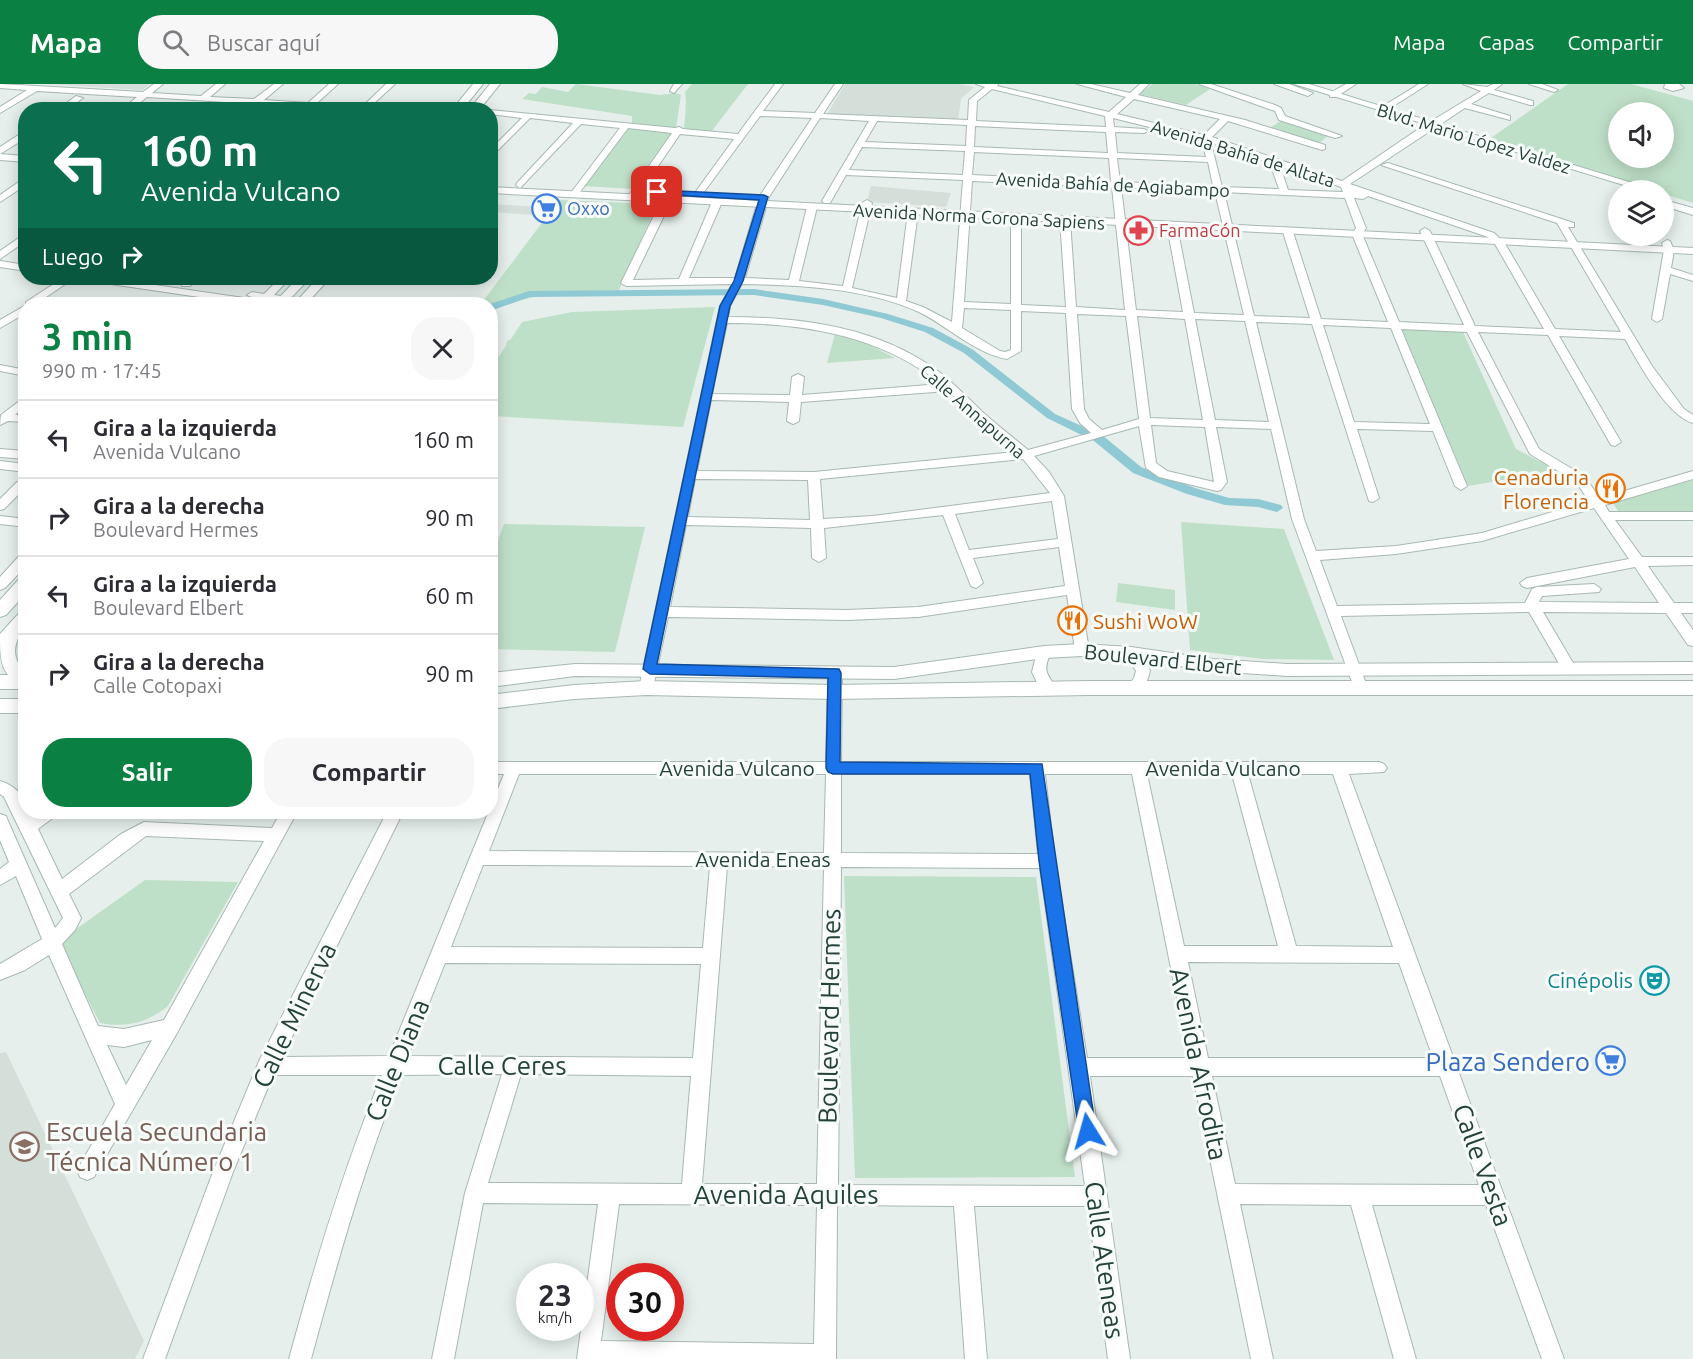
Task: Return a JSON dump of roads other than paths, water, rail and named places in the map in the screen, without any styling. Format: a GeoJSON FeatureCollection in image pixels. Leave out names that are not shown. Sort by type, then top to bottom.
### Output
{"type":"FeatureCollection","features":[{"type":"Feature","properties":{"kind":"street"},"geometry":{"type":"LineString","coordinates":[[136,101],[159,84]]}},
{"type":"Feature","properties":{"kind":"street"},"geometry":{"type":"LineString","coordinates":[[199,102],[221,84]]}},
{"type":"Feature","properties":{"kind":"street"},"geometry":{"type":"LineString","coordinates":[[257,101],[279,84]]}},
{"type":"Feature","properties":{"kind":"street"},"geometry":{"type":"LineString","coordinates":[[314,102],[334,84]]}},
{"type":"Feature","properties":{"kind":"street"},"geometry":{"type":"LineString","coordinates":[[372,102],[391,84]]}},
{"type":"Feature","properties":{"kind":"street"},"geometry":{"type":"LineString","coordinates":[[464,102],[478,84]]}},
{"type":"Feature","properties":{"kind":"street"},"geometry":{"type":"LineString","coordinates":[[480,102],[495,84]]}},
{"type":"Feature","properties":{"kind":"street"},"geometry":{"type":"LineString","coordinates":[[698,194],[779,84]]}},
{"type":"Feature","properties":{"kind":"street"},"geometry":{"type":"LineString","coordinates":[[646,688],[725,306],[739,281],[763,201],[839,84]]}},
{"type":"Feature","properties":{"kind":"street","name":"Avenida Bahía de Altata"},"geometry":{"type":"LineString","coordinates":[[980,84],[992,85],[1206,138],[1495,238]]}},
{"type":"Feature","properties":{"kind":"street"},"geometry":{"type":"LineString","coordinates":[[1081,84],[1226,118],[1320,148],[1340,135],[1281,118],[1263,128]]}},
{"type":"Feature","properties":{"kind":"street"},"geometry":{"type":"LineString","coordinates":[[1145,84],[1109,115],[1109,129],[1150,465],[1163,474],[1217,487],[1221,482],[1172,226]]}},
{"type":"Feature","properties":{"kind":"street"},"geometry":{"type":"LineString","coordinates":[[1203,84],[1272,107],[1278,110],[1281,118]]}},
{"type":"Feature","properties":{"kind":"street","name":"Blvd. Mario López Valdez"},"geometry":{"type":"LineString","coordinates":[[1279,84],[1614,180]]}},
{"type":"Feature","properties":{"kind":"street","name":"Blvd. Mario López Valdez"},"geometry":{"type":"LineString","coordinates":[[1299,84],[1381,110],[1427,128],[1608,186]]}},
{"type":"Feature","properties":{"kind":"street"},"geometry":{"type":"LineString","coordinates":[[1333,95],[1352,84]]}},
{"type":"Feature","properties":{"kind":"street"},"geometry":{"type":"LineString","coordinates":[[1381,110],[1424,84]]}},
{"type":"Feature","properties":{"kind":"street"},"geometry":{"type":"LineString","coordinates":[[1467,84],[1530,102]]}},
{"type":"Feature","properties":{"kind":"street"},"geometry":{"type":"LineString","coordinates":[[1461,486],[1395,325],[1359,231],[1344,184],[1498,84]]}},
{"type":"Feature","properties":{"kind":"street"},"geometry":{"type":"LineString","coordinates":[[1533,84],[1554,90]]}},
{"type":"Feature","properties":{"kind":"street"},"geometry":{"type":"LineString","coordinates":[[957,331],[973,100],[992,85]]}},
{"type":"Feature","properties":{"kind":"street"},"geometry":{"type":"LineString","coordinates":[[0,86],[38,86],[145,95],[185,102]]}},
{"type":"Feature","properties":{"kind":"street"},"geometry":{"type":"LineString","coordinates":[[0,111],[38,86]]}},
{"type":"Feature","properties":{"kind":"street"},"geometry":{"type":"LineString","coordinates":[[1209,96],[1219,89]]}},
{"type":"Feature","properties":{"kind":"street"},"geometry":{"type":"LineString","coordinates":[[0,93],[156,102]]}},
{"type":"Feature","properties":{"kind":"street"},"geometry":{"type":"LineString","coordinates":[[73,102],[79,98]]}},
{"type":"Feature","properties":{"kind":"street"},"geometry":{"type":"LineString","coordinates":[[237,102],[266,102]]}},
{"type":"Feature","properties":{"kind":"street"},"geometry":{"type":"LineString","coordinates":[[1190,109],[1200,102]]}},
{"type":"Feature","properties":{"kind":"street"},"geometry":{"type":"LineString","coordinates":[[1465,105],[1507,118]]}},
{"type":"Feature","properties":{"kind":"street"},"geometry":{"type":"LineString","coordinates":[[498,113],[739,136]]}},
{"type":"Feature","properties":{"kind":"street"},"geometry":{"type":"LineString","coordinates":[[756,114],[1174,131]]}},
{"type":"Feature","properties":{"kind":"street"},"geometry":{"type":"LineString","coordinates":[[498,148],[528,116]]}},
{"type":"Feature","properties":{"kind":"street"},"geometry":{"type":"LineString","coordinates":[[1226,118],[1206,138],[1226,225],[1298,519],[1360,688]]}},
{"type":"Feature","properties":{"kind":"street"},"geometry":{"type":"LineString","coordinates":[[827,201],[874,119]]}},
{"type":"Feature","properties":{"kind":"street"},"geometry":{"type":"LineString","coordinates":[[520,185],[580,120]]}},
{"type":"Feature","properties":{"kind":"street"},"geometry":{"type":"LineString","coordinates":[[577,191],[626,125]]}},
{"type":"Feature","properties":{"kind":"street"},"geometry":{"type":"LineString","coordinates":[[635,194],[679,129]]}},
{"type":"Feature","properties":{"kind":"street"},"geometry":{"type":"LineString","coordinates":[[0,151],[18,139]]}},
{"type":"Feature","properties":{"kind":"street"},"geometry":{"type":"LineString","coordinates":[[860,144],[1211,160]]}},
{"type":"Feature","properties":{"kind":"street"},"geometry":{"type":"LineString","coordinates":[[0,157],[18,158]]}},
{"type":"Feature","properties":{"kind":"street"},"geometry":{"type":"LineString","coordinates":[[1274,161],[1284,192]]}},
{"type":"Feature","properties":{"kind":"street"},"geometry":{"type":"LineString","coordinates":[[1385,165],[1573,226],[1579,242],[1647,367],[1679,410],[1693,420]]}},
{"type":"Feature","properties":{"kind":"street","name":"Avenida Bahía de Agiabampo"},"geometry":{"type":"LineString","coordinates":[[844,172],[1382,197]]}},
{"type":"Feature","properties":{"kind":"street","name":"Avenida Norma Corona Sapiens"},"geometry":{"type":"LineString","coordinates":[[498,184],[577,191]]}},
{"type":"Feature","properties":{"kind":"street"},"geometry":{"type":"LineString","coordinates":[[0,199],[18,186]]}},
{"type":"Feature","properties":{"kind":"street"},"geometry":{"type":"LineString","coordinates":[[12,190],[18,191]]}},
{"type":"Feature","properties":{"kind":"street","name":"Avenida Norma Corona Sapiens"},"geometry":{"type":"LineString","coordinates":[[498,190],[698,194],[813,207],[866,206],[1668,247]]}},
{"type":"Feature","properties":{"kind":"street","name":"Avenida Norma Corona Sapiens"},"geometry":{"type":"LineString","coordinates":[[635,194],[667,199],[717,202],[827,201],[913,212],[966,211],[1016,218],[1065,220],[1120,219],[1172,226],[1226,225],[1288,232],[1359,231]]}},
{"type":"Feature","properties":{"kind":"street"},"geometry":{"type":"LineString","coordinates":[[1674,197],[1693,203]]}},
{"type":"Feature","properties":{"kind":"street"},"geometry":{"type":"LineString","coordinates":[[667,199],[626,283],[794,281],[847,289],[917,308],[998,354],[1011,355],[1016,351],[1016,218]]}},
{"type":"Feature","properties":{"kind":"street"},"geometry":{"type":"LineString","coordinates":[[683,282],[717,202]]}},
{"type":"Feature","properties":{"kind":"street"},"geometry":{"type":"LineString","coordinates":[[847,289],[866,206]]}},
{"type":"Feature","properties":{"kind":"street"},"geometry":{"type":"LineString","coordinates":[[1674,206],[1693,212]]}},
{"type":"Feature","properties":{"kind":"street"},"geometry":{"type":"LineString","coordinates":[[794,281],[813,207]]}},
{"type":"Feature","properties":{"kind":"street"},"geometry":{"type":"LineString","coordinates":[[901,303],[913,212]]}},
{"type":"Feature","properties":{"kind":"street"},"geometry":{"type":"LineString","coordinates":[[1065,220],[1078,413],[1099,433]]}},
{"type":"Feature","properties":{"kind":"street"},"geometry":{"type":"LineString","coordinates":[[1288,232],[1373,498]]}},
{"type":"Feature","properties":{"kind":"street"},"geometry":{"type":"LineString","coordinates":[[1426,235],[1534,451],[1546,460],[1575,474],[1693,641]]}},
{"type":"Feature","properties":{"kind":"street"},"geometry":{"type":"LineString","coordinates":[[1495,238],[1553,333],[1615,442]]}},
{"type":"Feature","properties":{"kind":"street"},"geometry":{"type":"LineString","coordinates":[[3,262],[18,245]]}},
{"type":"Feature","properties":{"kind":"street"},"geometry":{"type":"LineString","coordinates":[[1668,247],[1693,245]]}},
{"type":"Feature","properties":{"kind":"street"},"geometry":{"type":"LineString","coordinates":[[1668,247],[1693,251]]}},
{"type":"Feature","properties":{"kind":"street"},"geometry":{"type":"LineString","coordinates":[[1657,319],[1668,247]]}},
{"type":"Feature","properties":{"kind":"street"},"geometry":{"type":"LineString","coordinates":[[3,262],[18,260]]}},
{"type":"Feature","properties":{"kind":"street"},"geometry":{"type":"LineString","coordinates":[[3,262],[18,266]]}},
{"type":"Feature","properties":{"kind":"street"},"geometry":{"type":"LineString","coordinates":[[1665,269],[1693,278]]}},
{"type":"Feature","properties":{"kind":"street"},"geometry":{"type":"LineString","coordinates":[[40,297],[58,285]]}},
{"type":"Feature","properties":{"kind":"street"},"geometry":{"type":"LineString","coordinates":[[140,285],[227,297]]}},
{"type":"Feature","properties":{"kind":"street"},"geometry":{"type":"LineString","coordinates":[[203,285],[245,297]]}},
{"type":"Feature","properties":{"kind":"street"},"geometry":{"type":"LineString","coordinates":[[268,297],[279,285]]}},
{"type":"Feature","properties":{"kind":"street"},"geometry":{"type":"LineString","coordinates":[[286,297],[297,285]]}},
{"type":"Feature","properties":{"kind":"street"},"geometry":{"type":"LineString","coordinates":[[307,297],[318,285]]}},
{"type":"Feature","properties":{"kind":"street"},"geometry":{"type":"LineString","coordinates":[[959,305],[1629,336]]}},
{"type":"Feature","properties":{"kind":"street"},"geometry":{"type":"LineString","coordinates":[[0,326],[18,314]]}},
{"type":"Feature","properties":{"kind":"street","name":"Calle Annapurna"},"geometry":{"type":"LineString","coordinates":[[722,320],[778,320],[865,339],[911,358],[950,387],[1025,455],[1047,477],[1058,496],[1082,650]]}},
{"type":"Feature","properties":{"kind":"street"},"geometry":{"type":"LineString","coordinates":[[0,368],[18,371]]}},
{"type":"Feature","properties":{"kind":"street"},"geometry":{"type":"LineString","coordinates":[[793,421],[798,377]]}},
{"type":"Feature","properties":{"kind":"street"},"geometry":{"type":"LineString","coordinates":[[706,397],[795,399],[950,387]]}},
{"type":"Feature","properties":{"kind":"street"},"geometry":{"type":"LineString","coordinates":[[3,420],[18,406]]}},
{"type":"Feature","properties":{"kind":"street"},"geometry":{"type":"LineString","coordinates":[[3,420],[18,419]]}},
{"type":"Feature","properties":{"kind":"street"},"geometry":{"type":"LineString","coordinates":[[690,476],[814,477],[1025,455],[1145,421],[1275,426]]}},
{"type":"Feature","properties":{"kind":"street"},"geometry":{"type":"LineString","coordinates":[[1351,424],[1437,428]]}},
{"type":"Feature","properties":{"kind":"street"},"geometry":{"type":"LineString","coordinates":[[0,453],[18,454]]}},
{"type":"Feature","properties":{"kind":"street"},"geometry":{"type":"LineString","coordinates":[[0,465],[18,467]]}},
{"type":"Feature","properties":{"kind":"street"},"geometry":{"type":"LineString","coordinates":[[814,477],[819,558]]}},
{"type":"Feature","properties":{"kind":"street"},"geometry":{"type":"LineString","coordinates":[[1311,556],[1396,550],[1482,537],[1692,477]]}},
{"type":"Feature","properties":{"kind":"street"},"geometry":{"type":"LineString","coordinates":[[0,506],[18,487]]}},
{"type":"Feature","properties":{"kind":"street"},"geometry":{"type":"LineString","coordinates":[[680,521],[817,524],[1058,496]]}},
{"type":"Feature","properties":{"kind":"street"},"geometry":{"type":"LineString","coordinates":[[947,510],[976,583]]}},
{"type":"Feature","properties":{"kind":"street"},"geometry":{"type":"LineString","coordinates":[[1606,516],[1693,516]]}},
{"type":"Feature","properties":{"kind":"street"},"geometry":{"type":"LineString","coordinates":[[0,520],[18,522]]}},
{"type":"Feature","properties":{"kind":"street"},"geometry":{"type":"LineString","coordinates":[[964,555],[1066,542]]}},
{"type":"Feature","properties":{"kind":"street"},"geometry":{"type":"LineString","coordinates":[[1527,583],[1638,562],[1693,561]]}},
{"type":"Feature","properties":{"kind":"street"},"geometry":{"type":"LineString","coordinates":[[0,585],[18,566]]}},
{"type":"Feature","properties":{"kind":"street"},"geometry":{"type":"LineString","coordinates":[[662,612],[847,615],[918,612],[1074,589]]}},
{"type":"Feature","properties":{"kind":"street"},"geometry":{"type":"LineString","coordinates":[[1569,668],[1532,603],[1537,592],[1594,589]]}},
{"type":"Feature","properties":{"kind":"street"},"geometry":{"type":"LineString","coordinates":[[0,611],[18,591]]}},
{"type":"Feature","properties":{"kind":"street"},"geometry":{"type":"LineString","coordinates":[[1333,611],[1533,607],[1693,608]]}},
{"type":"Feature","properties":{"kind":"street"},"geometry":{"type":"LineString","coordinates":[[18,625],[4,641],[8,665],[18,676]]}},
{"type":"Feature","properties":{"kind":"street","name":"Boulevard Elbert"},"geometry":{"type":"LineString","coordinates":[[498,679],[575,670],[894,673],[1044,652],[1082,650],[1131,653],[1245,668],[1693,668]]}},
{"type":"Feature","properties":{"kind":"street"},"geometry":{"type":"LineString","coordinates":[[1044,652],[1038,672],[1042,682],[1050,689]]}},
{"type":"Feature","properties":{"kind":"street"},"geometry":{"type":"LineString","coordinates":[[1131,653],[1143,670],[1141,680],[1132,689]]}},
{"type":"Feature","properties":{"kind":"street","name":"Boulevard Hermes"},"geometry":{"type":"LineString","coordinates":[[825,1357],[835,673]]}},
{"type":"Feature","properties":{"kind":"street"},"geometry":{"type":"LineString","coordinates":[[0,682],[18,681]]}},
{"type":"Feature","properties":{"kind":"street","name":"Boulevard Elbert"},"geometry":{"type":"LineString","coordinates":[[498,701],[574,692],[646,688],[834,692],[1050,689],[1693,688]]}},
{"type":"Feature","properties":{"kind":"street"},"geometry":{"type":"LineString","coordinates":[[0,705],[18,705]]}},
{"type":"Feature","properties":{"kind":"street","name":"Avenida Vulcano"},"geometry":{"type":"LineString","coordinates":[[498,768],[1379,768]]}},
{"type":"Feature","properties":{"kind":"street","name":"Calle Diana"},"geometry":{"type":"LineString","coordinates":[[498,809],[514,768]]}},
{"type":"Feature","properties":{"kind":"street","name":"Calle Ateneas"},"geometry":{"type":"LineString","coordinates":[[1037,768],[1047,861],[1079,1067],[1119,1359]]}},
{"type":"Feature","properties":{"kind":"street","name":"Avenida Afrodita"},"geometry":{"type":"LineString","coordinates":[[1138,768],[1262,1359]]}},
{"type":"Feature","properties":{"kind":"street"},"geometry":{"type":"LineString","coordinates":[[1238,768],[1289,954]]}},
{"type":"Feature","properties":{"kind":"street","name":"Calle Vesta"},"geometry":{"type":"LineString","coordinates":[[1339,768],[1553,1359]]}},
{"type":"Feature","properties":{"kind":"street"},"geometry":{"type":"LineString","coordinates":[[0,787],[10,792],[18,807]]}},
{"type":"Feature","properties":{"kind":"street"},"geometry":{"type":"LineString","coordinates":[[0,972],[14,968],[52,941],[70,925],[72,918],[25,819]]}},
{"type":"Feature","properties":{"kind":"street"},"geometry":{"type":"LineString","coordinates":[[29,827],[39,819]]}},
{"type":"Feature","properties":{"kind":"street"},"geometry":{"type":"LineString","coordinates":[[87,1170],[170,1027],[284,819]]}},
{"type":"Feature","properties":{"kind":"street","name":"Calle Minerva"},"geometry":{"type":"LineString","coordinates":[[154,1359],[223,1172],[267,1066],[391,819]]}},
{"type":"Feature","properties":{"kind":"street","name":"Calle Diana"},"geometry":{"type":"LineString","coordinates":[[300,1359],[327,1260],[370,1125],[494,819]]}},
{"type":"Feature","properties":{"kind":"street"},"geometry":{"type":"LineString","coordinates":[[0,821],[92,1034],[125,1104]]}},
{"type":"Feature","properties":{"kind":"street"},"geometry":{"type":"LineString","coordinates":[[60,891],[127,839],[144,829],[275,835]]}},
{"type":"Feature","properties":{"kind":"street","name":"Avenida Eneas"},"geometry":{"type":"LineString","coordinates":[[479,858],[1047,861]]}},
{"type":"Feature","properties":{"kind":"street"},"geometry":{"type":"LineString","coordinates":[[691,1194],[719,859]]}},
{"type":"Feature","properties":{"kind":"street"},"geometry":{"type":"LineString","coordinates":[[0,878],[20,864]]}},
{"type":"Feature","properties":{"kind":"street"},"geometry":{"type":"LineString","coordinates":[[1176,954],[1405,955]]}},
{"type":"Feature","properties":{"kind":"street"},"geometry":{"type":"LineString","coordinates":[[439,955],[710,956]]}},
{"type":"Feature","properties":{"kind":"street"},"geometry":{"type":"LineString","coordinates":[[92,1034],[124,1038],[170,1027]]}},
{"type":"Feature","properties":{"kind":"street"},"geometry":{"type":"LineString","coordinates":[[443,1359],[475,1192],[514,1065]]}},
{"type":"Feature","properties":{"kind":"street","name":"Calle Ceres"},"geometry":{"type":"LineString","coordinates":[[267,1066],[701,1067]]}},
{"type":"Feature","properties":{"kind":"street"},"geometry":{"type":"LineString","coordinates":[[1079,1067],[1447,1067]]}},
{"type":"Feature","properties":{"kind":"street","name":"Avenida Aquiles"},"geometry":{"type":"LineString","coordinates":[[475,1192],[1096,1196]]}},
{"type":"Feature","properties":{"kind":"street"},"geometry":{"type":"LineString","coordinates":[[609,1193],[589,1356],[825,1357]]}},
{"type":"Feature","properties":{"kind":"street"},"geometry":{"type":"LineString","coordinates":[[1226,1194],[1493,1195]]}},
{"type":"Feature","properties":{"kind":"street"},"geometry":{"type":"LineString","coordinates":[[963,1195],[976,1359]]}},
{"type":"Feature","properties":{"kind":"street"},"geometry":{"type":"LineString","coordinates":[[1359,1195],[1405,1359]]}},
{"type":"Feature","properties":{"kind":"waterway"},"geometry":{"type":"LineString","coordinates":[[498,305],[529,294],[754,292],[823,302],[884,316],[929,330],[968,351],[1051,416],[1098,438],[1137,470],[1191,491],[1229,502],[1258,503],[1277,508]]}},
{"type":"Feature","properties":{"kind":"place","name":"Oxxo"},"geometry":{"type":"Point","coordinates":[546,208]}},
{"type":"Feature","properties":{"kind":"place","name":"FarmaCón"},"geometry":{"type":"Point","coordinates":[1138,230]}},
{"type":"Feature","properties":{"kind":"place","name":"Cenaduria Florencia"},"geometry":{"type":"Point","coordinates":[1610,489]}},
{"type":"Feature","properties":{"kind":"place","name":"Sushi WoW"},"geometry":{"type":"Point","coordinates":[1072,621]}},
{"type":"Feature","properties":{"kind":"place","name":"Cinépolis"},"geometry":{"type":"Point","coordinates":[1654,980]}},
{"type":"Feature","properties":{"kind":"place","name":"Plaza Sendero"},"geometry":{"type":"Point","coordinates":[1611,1061]}},
{"type":"Feature","properties":{"kind":"place","name":"Escuela Secundaria Técnica Número 1"},"geometry":{"type":"Point","coordinates":[25,1146]}}]}
